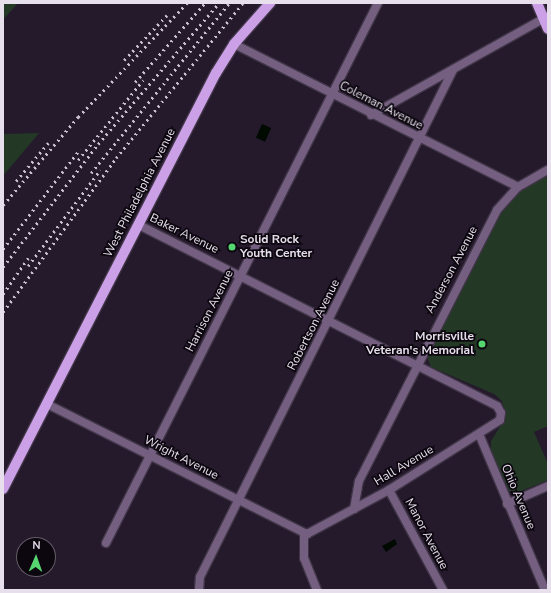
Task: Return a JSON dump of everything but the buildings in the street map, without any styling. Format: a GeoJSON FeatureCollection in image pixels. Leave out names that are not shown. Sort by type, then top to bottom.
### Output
{"type":"FeatureCollection","features":[{"type":"Feature","properties":{"kind":"main road","name":"West Philadelphia Avenue"},"geometry":{"type":"LineString","coordinates":[[3,489],[216,73],[234,44],[270,3]]}},
{"type":"Feature","properties":{"kind":"main road"},"geometry":{"type":"LineString","coordinates":[[537,3],[546,17],[548,29]]}},
{"type":"Feature","properties":{"kind":"street","name":"Harrison Avenue"},"geometry":{"type":"LineString","coordinates":[[106,543],[378,3]]}},
{"type":"Feature","properties":{"kind":"street"},"geometry":{"type":"LineString","coordinates":[[371,115],[546,17]]}},
{"type":"Feature","properties":{"kind":"street","name":"Coleman Avenue"},"geometry":{"type":"LineString","coordinates":[[234,44],[420,140],[518,187]]}},
{"type":"Feature","properties":{"kind":"street","name":"Robertson Avenue"},"geometry":{"type":"LineString","coordinates":[[198,590],[200,577],[420,140],[453,70]]}},
{"type":"Feature","properties":{"kind":"street","name":"Anderson Avenue"},"geometry":{"type":"LineString","coordinates":[[354,509],[359,481],[498,210],[518,187],[548,170]]}},
{"type":"Feature","properties":{"kind":"street","name":"Baker Avenue"},"geometry":{"type":"LineString","coordinates":[[138,225],[418,364],[497,406]]}},
{"type":"Feature","properties":{"kind":"street","name":"Wright Avenue"},"geometry":{"type":"LineString","coordinates":[[47,404],[304,533]]}},
{"type":"Feature","properties":{"kind":"street","name":"Hall Avenue"},"geometry":{"type":"LineString","coordinates":[[304,533],[312,532],[389,490],[479,434],[500,420],[501,413],[497,406]]}},
{"type":"Feature","properties":{"kind":"street","name":"Ohio Avenue"},"geometry":{"type":"LineString","coordinates":[[479,434],[545,590]]}},
{"type":"Feature","properties":{"kind":"street"},"geometry":{"type":"LineString","coordinates":[[508,504],[548,486]]}},
{"type":"Feature","properties":{"kind":"street","name":"Manor Avenue"},"geometry":{"type":"LineString","coordinates":[[389,490],[443,590]]}},
{"type":"Feature","properties":{"kind":"street"},"geometry":{"type":"LineString","coordinates":[[304,533],[304,558],[317,590]]}},
{"type":"Feature","properties":{"kind":"green space"},"geometry":{"type":"Polygon","coordinates":[[[3,3],[18,3],[3,20],[3,3]]]}},
{"type":"Feature","properties":{"kind":"green space"},"geometry":{"type":"Polygon","coordinates":[[[39,133],[3,176],[3,134],[39,133]]]}},
{"type":"Feature","properties":{"kind":"green space"},"geometry":{"type":"Polygon","coordinates":[[[548,176],[548,426],[534,432],[548,464],[548,480],[514,494],[509,491],[491,451],[491,441],[506,417],[502,401],[494,394],[431,367],[427,357],[498,217],[508,202],[524,188],[548,176]]]}},
{"type":"Feature","properties":{"kind":"shaded area"},"geometry":{"type":"Polygon","coordinates":[[[262,124],[271,128],[265,142],[256,138],[262,124]]]}},
{"type":"Feature","properties":{"kind":"shaded area"},"geometry":{"type":"Polygon","coordinates":[[[395,539],[397,544],[386,552],[382,546],[395,539]]]}},
{"type":"Feature","properties":{"kind":"railway"},"geometry":{"type":"LineString","coordinates":[[3,205],[78,117],[187,3]]}},
{"type":"Feature","properties":{"kind":"railway"},"geometry":{"type":"LineString","coordinates":[[135,82],[205,3]]}},
{"type":"Feature","properties":{"kind":"railway"},"geometry":{"type":"LineString","coordinates":[[3,267],[98,144],[219,3]]}},
{"type":"Feature","properties":{"kind":"railway"},"geometry":{"type":"LineString","coordinates":[[91,173],[229,3]]}},
{"type":"Feature","properties":{"kind":"railway"},"geometry":{"type":"LineString","coordinates":[[3,312],[116,158],[243,3]]}},
{"type":"Feature","properties":{"kind":"railway"},"geometry":{"type":"LineString","coordinates":[[124,60],[167,15]]}},
{"type":"Feature","properties":{"kind":"railway"},"geometry":{"type":"LineString","coordinates":[[78,160],[143,80]]}},
{"type":"Feature","properties":{"kind":"railway"},"geometry":{"type":"LineString","coordinates":[[16,181],[48,143]]}},
{"type":"Feature","properties":{"kind":"railway"},"geometry":{"type":"LineString","coordinates":[[3,249],[80,149]]}},
{"type":"Feature","properties":{"kind":"railway"},"geometry":{"type":"LineString","coordinates":[[28,266],[100,170]]}},
{"type":"Feature","properties":{"kind":"railway"},"geometry":{"type":"LineString","coordinates":[[3,294],[28,258]]}},
{"type":"Feature","properties":{"kind":"place","name":"Solid Rock Youth Center"},"geometry":{"type":"Point","coordinates":[232,247]}},
{"type":"Feature","properties":{"kind":"place","name":"Morrisville Veteran's Memorial"},"geometry":{"type":"Point","coordinates":[482,344]}}]}
